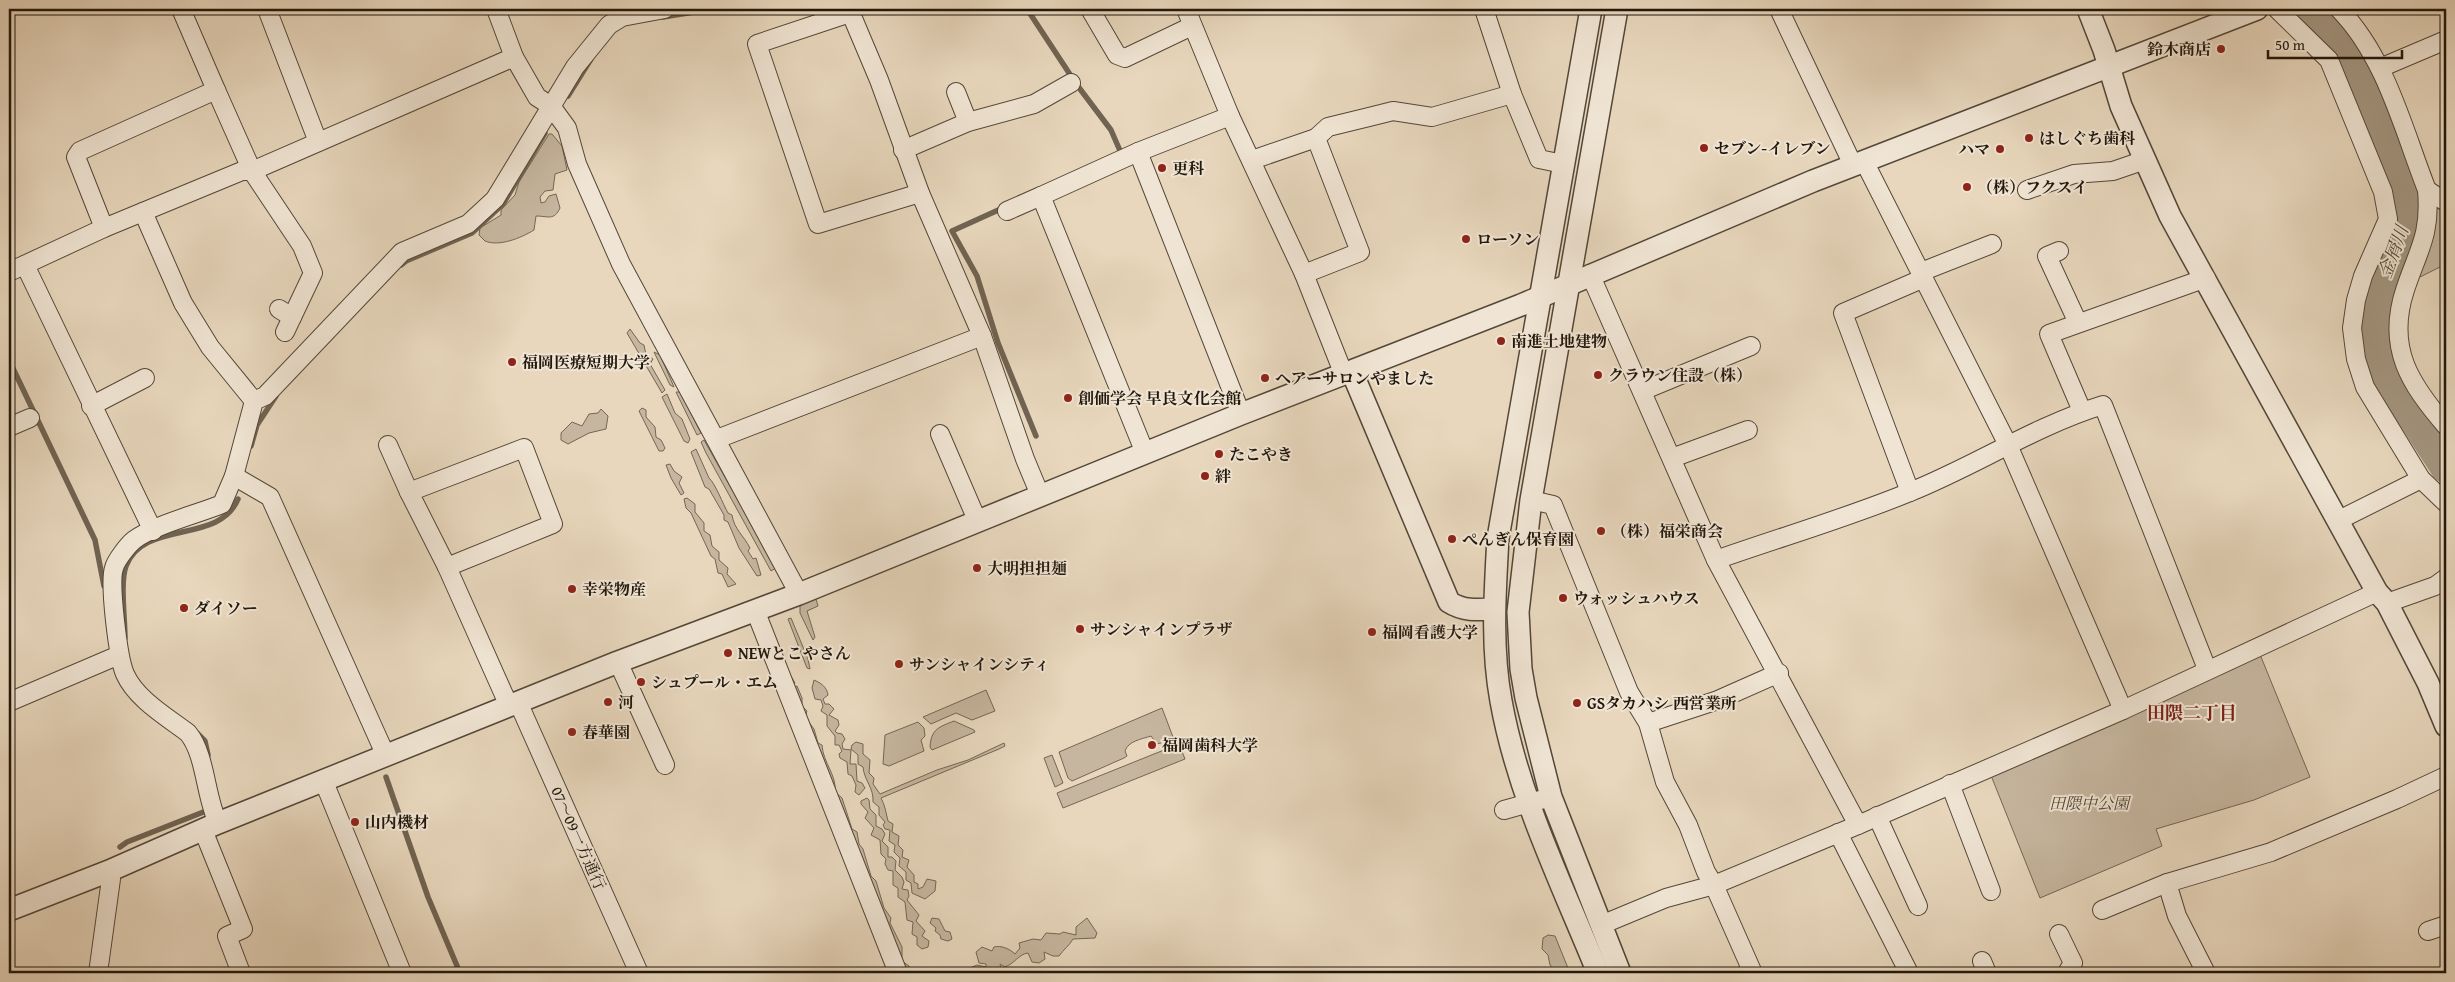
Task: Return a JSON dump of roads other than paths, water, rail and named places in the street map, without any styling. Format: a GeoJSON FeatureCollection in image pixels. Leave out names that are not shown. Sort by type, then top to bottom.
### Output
{"type":"FeatureCollection","features":[{"type":"Feature","properties":{"kind":"street"},"geometry":{"type":"LineString","coordinates":[[181,9],[252,171],[302,246],[313,273],[286,319]]}},
{"type":"Feature","properties":{"kind":"street"},"geometry":{"type":"LineString","coordinates":[[267,9],[318,142]]}},
{"type":"Feature","properties":{"kind":"street"},"geometry":{"type":"LineString","coordinates":[[496,9],[514,57],[537,97],[552,106],[567,128],[577,164],[622,264],[799,594]]}},
{"type":"Feature","properties":{"kind":"street"},"geometry":{"type":"LineString","coordinates":[[254,401],[265,396],[402,252],[468,224],[495,199],[575,67],[609,25],[622,17],[665,9]]}},
{"type":"Feature","properties":{"kind":"street"},"geometry":{"type":"LineString","coordinates":[[1090,9],[1117,54],[1125,58],[1192,26]]}},
{"type":"Feature","properties":{"kind":"street"},"geometry":{"type":"LineString","coordinates":[[1186,9],[1230,116],[1304,274],[1449,602],[1458,608],[1474,610],[1494,609]]}},
{"type":"Feature","properties":{"kind":"street"},"geometry":{"type":"LineString","coordinates":[[1484,9],[1512,94],[1539,160],[1563,164]]}},
{"type":"Feature","properties":{"kind":"street"},"geometry":{"type":"LineString","coordinates":[[1591,9],[1498,538],[1494,609],[1501,701],[1518,773],[1529,805],[1598,973]]}},
{"type":"Feature","properties":{"kind":"street"},"geometry":{"type":"LineString","coordinates":[[1617,9],[1531,500],[1518,612],[1521,669],[1528,706],[1551,797],[1620,973]]}},
{"type":"Feature","properties":{"kind":"street"},"geometry":{"type":"LineString","coordinates":[[1780,9],[1859,163],[1922,275],[2008,445],[2123,710]]}},
{"type":"Feature","properties":{"kind":"street"},"geometry":{"type":"LineString","coordinates":[[2088,9],[2121,106],[2170,216],[2382,598],[2428,683],[2446,726]]}},
{"type":"Feature","properties":{"kind":"street"},"geometry":{"type":"LineString","coordinates":[[9,910],[109,871],[210,826],[324,782],[618,662],[799,594],[1241,414],[1569,285],[1590,274],[1859,163],[2257,9]]}},
{"type":"Feature","properties":{"kind":"street"},"geometry":{"type":"LineString","coordinates":[[2277,9],[2329,60],[2383,192],[2388,219],[2363,276],[2356,300],[2352,328],[2356,360],[2365,387],[2421,480],[2446,503]]}},
{"type":"Feature","properties":{"kind":"street"},"geometry":{"type":"LineString","coordinates":[[2339,9],[2352,22],[2368,45],[2380,68],[2427,190],[2429,211],[2427,231],[2400,309],[2398,318],[2399,342],[2409,377],[2446,426]]}},
{"type":"Feature","properties":{"kind":"street"},"geometry":{"type":"LineString","coordinates":[[920,193],[818,224],[758,44],[850,11],[879,80],[920,193],[982,336],[1024,460],[1040,496]]}},
{"type":"Feature","properties":{"kind":"street"},"geometry":{"type":"LineString","coordinates":[[2380,68],[2446,40]]}},
{"type":"Feature","properties":{"kind":"street"},"geometry":{"type":"LineString","coordinates":[[9,272],[104,228],[242,170],[252,171],[514,57]]}},
{"type":"Feature","properties":{"kind":"street"},"geometry":{"type":"LineString","coordinates":[[903,150],[968,122],[1034,104],[1071,83]]}},
{"type":"Feature","properties":{"kind":"street"},"geometry":{"type":"LineString","coordinates":[[104,228],[76,156],[80,151],[216,90]]}},
{"type":"Feature","properties":{"kind":"street"},"geometry":{"type":"LineString","coordinates":[[956,92],[968,122]]}},
{"type":"Feature","properties":{"kind":"street"},"geometry":{"type":"LineString","coordinates":[[1252,160],[1316,138],[1328,127],[1368,116],[1393,111],[1432,116],[1512,94]]}},
{"type":"Feature","properties":{"kind":"street"},"geometry":{"type":"LineString","coordinates":[[1007,211],[1138,152],[1230,116]]}},
{"type":"Feature","properties":{"kind":"street"},"geometry":{"type":"LineString","coordinates":[[1304,274],[1360,252],[1316,138]]}},
{"type":"Feature","properties":{"kind":"street"},"geometry":{"type":"LineString","coordinates":[[1138,152],[1241,414]]}},
{"type":"Feature","properties":{"kind":"street"},"geometry":{"type":"LineString","coordinates":[[2027,190],[2074,174],[2113,171],[2145,160]]}},
{"type":"Feature","properties":{"kind":"street"},"geometry":{"type":"LineString","coordinates":[[2427,190],[2446,202]]}},
{"type":"Feature","properties":{"kind":"street"},"geometry":{"type":"LineString","coordinates":[[1042,196],[1145,453]]}},
{"type":"Feature","properties":{"kind":"street"},"geometry":{"type":"LineString","coordinates":[[142,212],[192,318],[210,347],[254,401]]}},
{"type":"Feature","properties":{"kind":"street"},"geometry":{"type":"LineString","coordinates":[[1910,492],[1843,313],[1992,244]]}},
{"type":"Feature","properties":{"kind":"street"},"geometry":{"type":"LineString","coordinates":[[2059,251],[2047,256],[2078,323]]}},
{"type":"Feature","properties":{"kind":"street"},"geometry":{"type":"LineString","coordinates":[[25,265],[152,530]]}},
{"type":"Feature","properties":{"kind":"street"},"geometry":{"type":"LineString","coordinates":[[1590,274],[1716,560],[1858,824]]}},
{"type":"Feature","properties":{"kind":"street"},"geometry":{"type":"LineString","coordinates":[[2082,411],[2049,334],[2206,278]]}},
{"type":"Feature","properties":{"kind":"street"},"geometry":{"type":"LineString","coordinates":[[717,439],[982,336]]}},
{"type":"Feature","properties":{"kind":"street"},"geometry":{"type":"LineString","coordinates":[[1642,391],[1751,346]]}},
{"type":"Feature","properties":{"kind":"street"},"geometry":{"type":"LineString","coordinates":[[91,406],[145,378]]}},
{"type":"Feature","properties":{"kind":"street"},"geometry":{"type":"LineString","coordinates":[[241,973],[228,936],[243,929],[210,826],[209,801],[194,742],[188,734],[138,693],[125,674],[120,655],[113,606],[114,567],[133,541],[152,530],[222,504],[234,476],[254,401]]}},
{"type":"Feature","properties":{"kind":"street"},"geometry":{"type":"LineString","coordinates":[[1716,560],[1910,492],[2082,411],[2103,405],[2207,669]]}},
{"type":"Feature","properties":{"kind":"street"},"geometry":{"type":"LineString","coordinates":[[9,427],[30,418]]}},
{"type":"Feature","properties":{"kind":"street"},"geometry":{"type":"LineString","coordinates":[[1672,458],[1748,430]]}},
{"type":"Feature","properties":{"kind":"street"},"geometry":{"type":"LineString","coordinates":[[940,434],[977,520]]}},
{"type":"Feature","properties":{"kind":"street","name":"07～09一方通行"},"geometry":{"type":"LineString","coordinates":[[388,445],[409,492],[514,704],[639,973]]}},
{"type":"Feature","properties":{"kind":"street"},"geometry":{"type":"LineString","coordinates":[[409,492],[524,448],[553,524],[447,567]]}},
{"type":"Feature","properties":{"kind":"street"},"geometry":{"type":"LineString","coordinates":[[234,476],[270,497],[386,756]]}},
{"type":"Feature","properties":{"kind":"street"},"geometry":{"type":"LineString","coordinates":[[2339,520],[2421,480]]}},
{"type":"Feature","properties":{"kind":"street"},"geometry":{"type":"LineString","coordinates":[[1531,500],[1552,505],[1630,692],[1648,723],[1665,782],[1688,825],[1706,872],[1752,971],[1746,973]]}},
{"type":"Feature","properties":{"kind":"street"},"geometry":{"type":"LineString","coordinates":[[1601,925],[1666,898],[1714,886],[2123,710],[2207,669],[2382,598],[2435,586],[2446,578]]}},
{"type":"Feature","properties":{"kind":"street"},"geometry":{"type":"LineString","coordinates":[[755,610],[898,973]]}},
{"type":"Feature","properties":{"kind":"street"},"geometry":{"type":"LineString","coordinates":[[9,702],[120,655]]}},
{"type":"Feature","properties":{"kind":"street"},"geometry":{"type":"LineString","coordinates":[[618,662],[664,765]]}},
{"type":"Feature","properties":{"kind":"street"},"geometry":{"type":"LineString","coordinates":[[1648,723],[1718,700],[1779,674]]}},
{"type":"Feature","properties":{"kind":"street"},"geometry":{"type":"LineString","coordinates":[[2102,910],[2167,883],[2271,852],[2397,799],[2446,776]]}},
{"type":"Feature","properties":{"kind":"street"},"geometry":{"type":"LineString","coordinates":[[324,782],[402,973]]}},
{"type":"Feature","properties":{"kind":"street"},"geometry":{"type":"LineString","coordinates":[[1950,784],[1991,891]]}},
{"type":"Feature","properties":{"kind":"street"},"geometry":{"type":"LineString","coordinates":[[1504,810],[1529,805],[1551,797]]}},
{"type":"Feature","properties":{"kind":"street"},"geometry":{"type":"LineString","coordinates":[[1877,816],[1918,906]]}},
{"type":"Feature","properties":{"kind":"street"},"geometry":{"type":"LineString","coordinates":[[1838,832],[1909,973]]}},
{"type":"Feature","properties":{"kind":"street"},"geometry":{"type":"LineString","coordinates":[[98,973],[111,879],[109,871]]}},
{"type":"Feature","properties":{"kind":"street"},"geometry":{"type":"LineString","coordinates":[[2167,883],[2177,916],[2206,973]]}},
{"type":"Feature","properties":{"kind":"street"},"geometry":{"type":"LineString","coordinates":[[2428,931],[2446,925]]}},
{"type":"Feature","properties":{"kind":"street"},"geometry":{"type":"LineString","coordinates":[[2058,934],[2073,963],[2067,973]]}},
{"type":"Feature","properties":{"kind":"waterway"},"geometry":{"type":"LineString","coordinates":[[663,17],[713,9]]}},
{"type":"Feature","properties":{"kind":"waterway"},"geometry":{"type":"LineString","coordinates":[[1027,9],[1073,79]]}},
{"type":"Feature","properties":{"kind":"waterway","name":"金屑川"},"geometry":{"type":"LineString","coordinates":[[2312,9],[2352,64],[2400,181],[2406,224],[2381,284],[2377,342],[2385,379],[2401,398],[2446,467]]}},
{"type":"Feature","properties":{"kind":"waterway"},"geometry":{"type":"LineString","coordinates":[[568,96],[591,59]]}},
{"type":"Feature","properties":{"kind":"waterway"},"geometry":{"type":"LineString","coordinates":[[1077,85],[1111,130],[1121,153],[1118,155]]}},
{"type":"Feature","properties":{"kind":"waterway"},"geometry":{"type":"LineString","coordinates":[[401,265],[406,261],[472,233],[503,204],[545,133]]}},
{"type":"Feature","properties":{"kind":"waterway"},"geometry":{"type":"LineString","coordinates":[[1005,207],[952,231],[977,276],[998,343],[1036,436]]}},
{"type":"Feature","properties":{"kind":"waterway"},"geometry":{"type":"LineString","coordinates":[[9,360],[95,540],[104,586]]}},
{"type":"Feature","properties":{"kind":"waterway"},"geometry":{"type":"LineString","coordinates":[[251,446],[257,425],[276,396]]}},
{"type":"Feature","properties":{"kind":"waterway"},"geometry":{"type":"LineString","coordinates":[[125,638],[124,573],[135,552],[148,542],[215,522],[228,513],[238,499]]}},
{"type":"Feature","properties":{"kind":"waterway"},"geometry":{"type":"LineString","coordinates":[[197,733],[205,741],[208,755]]}},
{"type":"Feature","properties":{"kind":"waterway"},"geometry":{"type":"LineString","coordinates":[[386,777],[428,897],[460,973]]}},
{"type":"Feature","properties":{"kind":"waterway"},"geometry":{"type":"LineString","coordinates":[[120,847],[127,842],[206,811]]}},
{"type":"Feature","properties":{"kind":"place","name":"鈴木商店"},"geometry":{"type":"Point","coordinates":[2221,49]}},
{"type":"Feature","properties":{"kind":"place","name":"はしぐち歯科"},"geometry":{"type":"Point","coordinates":[2029,138]}},
{"type":"Feature","properties":{"kind":"place","name":"セブン-イレブン"},"geometry":{"type":"Point","coordinates":[1704,148]}},
{"type":"Feature","properties":{"kind":"place","name":"ハマ"},"geometry":{"type":"Point","coordinates":[2000,149]}},
{"type":"Feature","properties":{"kind":"place","name":"更科"},"geometry":{"type":"Point","coordinates":[1162,168]}},
{"type":"Feature","properties":{"kind":"place","name":"（株）フクスイ"},"geometry":{"type":"Point","coordinates":[1967,187]}},
{"type":"Feature","properties":{"kind":"place","name":"ローソン"},"geometry":{"type":"Point","coordinates":[1466,239]}},
{"type":"Feature","properties":{"kind":"place","name":"南進土地建物"},"geometry":{"type":"Point","coordinates":[1501,341]}},
{"type":"Feature","properties":{"kind":"place","name":"福岡医療短期大学"},"geometry":{"type":"Point","coordinates":[512,362]}},
{"type":"Feature","properties":{"kind":"place","name":"クラウン住設（株）"},"geometry":{"type":"Point","coordinates":[1598,375]}},
{"type":"Feature","properties":{"kind":"place","name":"ヘアーサロンやました"},"geometry":{"type":"Point","coordinates":[1265,378]}},
{"type":"Feature","properties":{"kind":"place","name":"創価学会 早良文化会館"},"geometry":{"type":"Point","coordinates":[1068,398]}},
{"type":"Feature","properties":{"kind":"place","name":"たこやき"},"geometry":{"type":"Point","coordinates":[1219,454]}},
{"type":"Feature","properties":{"kind":"place","name":"絆"},"geometry":{"type":"Point","coordinates":[1205,476]}},
{"type":"Feature","properties":{"kind":"place","name":"（株）福栄商会"},"geometry":{"type":"Point","coordinates":[1601,531]}},
{"type":"Feature","properties":{"kind":"place","name":"ぺんぎん保育園"},"geometry":{"type":"Point","coordinates":[1452,539]}},
{"type":"Feature","properties":{"kind":"place","name":"大明担担麺"},"geometry":{"type":"Point","coordinates":[977,568]}},
{"type":"Feature","properties":{"kind":"place","name":"幸栄物産"},"geometry":{"type":"Point","coordinates":[572,589]}},
{"type":"Feature","properties":{"kind":"place","name":"ウォッシュハウス"},"geometry":{"type":"Point","coordinates":[1563,598]}},
{"type":"Feature","properties":{"kind":"place","name":"ダイソー"},"geometry":{"type":"Point","coordinates":[184,608]}},
{"type":"Feature","properties":{"kind":"place","name":"サンシャインプラザ"},"geometry":{"type":"Point","coordinates":[1080,629]}},
{"type":"Feature","properties":{"kind":"place","name":"福岡看護大学"},"geometry":{"type":"Point","coordinates":[1372,632]}},
{"type":"Feature","properties":{"kind":"place","name":"NEWとこやさん"},"geometry":{"type":"Point","coordinates":[728,653]}},
{"type":"Feature","properties":{"kind":"place","name":"サンシャインシティ"},"geometry":{"type":"Point","coordinates":[899,664]}},
{"type":"Feature","properties":{"kind":"place","name":"シュプール・エム"},"geometry":{"type":"Point","coordinates":[641,682]}},
{"type":"Feature","properties":{"kind":"place","name":"河"},"geometry":{"type":"Point","coordinates":[608,702]}},
{"type":"Feature","properties":{"kind":"place","name":"GSタカハシ 西営業所"},"geometry":{"type":"Point","coordinates":[1577,703]}},
{"type":"Feature","properties":{"kind":"place","name":"春華園"},"geometry":{"type":"Point","coordinates":[572,732]}},
{"type":"Feature","properties":{"kind":"place","name":"福岡歯科大学"},"geometry":{"type":"Point","coordinates":[1152,745]}},
{"type":"Feature","properties":{"kind":"place","name":"山内機材"},"geometry":{"type":"Point","coordinates":[355,822]}},
{"type":"Feature","properties":{"kind":"district","name":"田隈二丁目"},"geometry":{"type":"Point","coordinates":[2192,712]}},
{"type":"Feature","properties":{"kind":"park label","name":"田隈中公園"},"geometry":{"type":"Point","coordinates":[2089,803]}}]}
